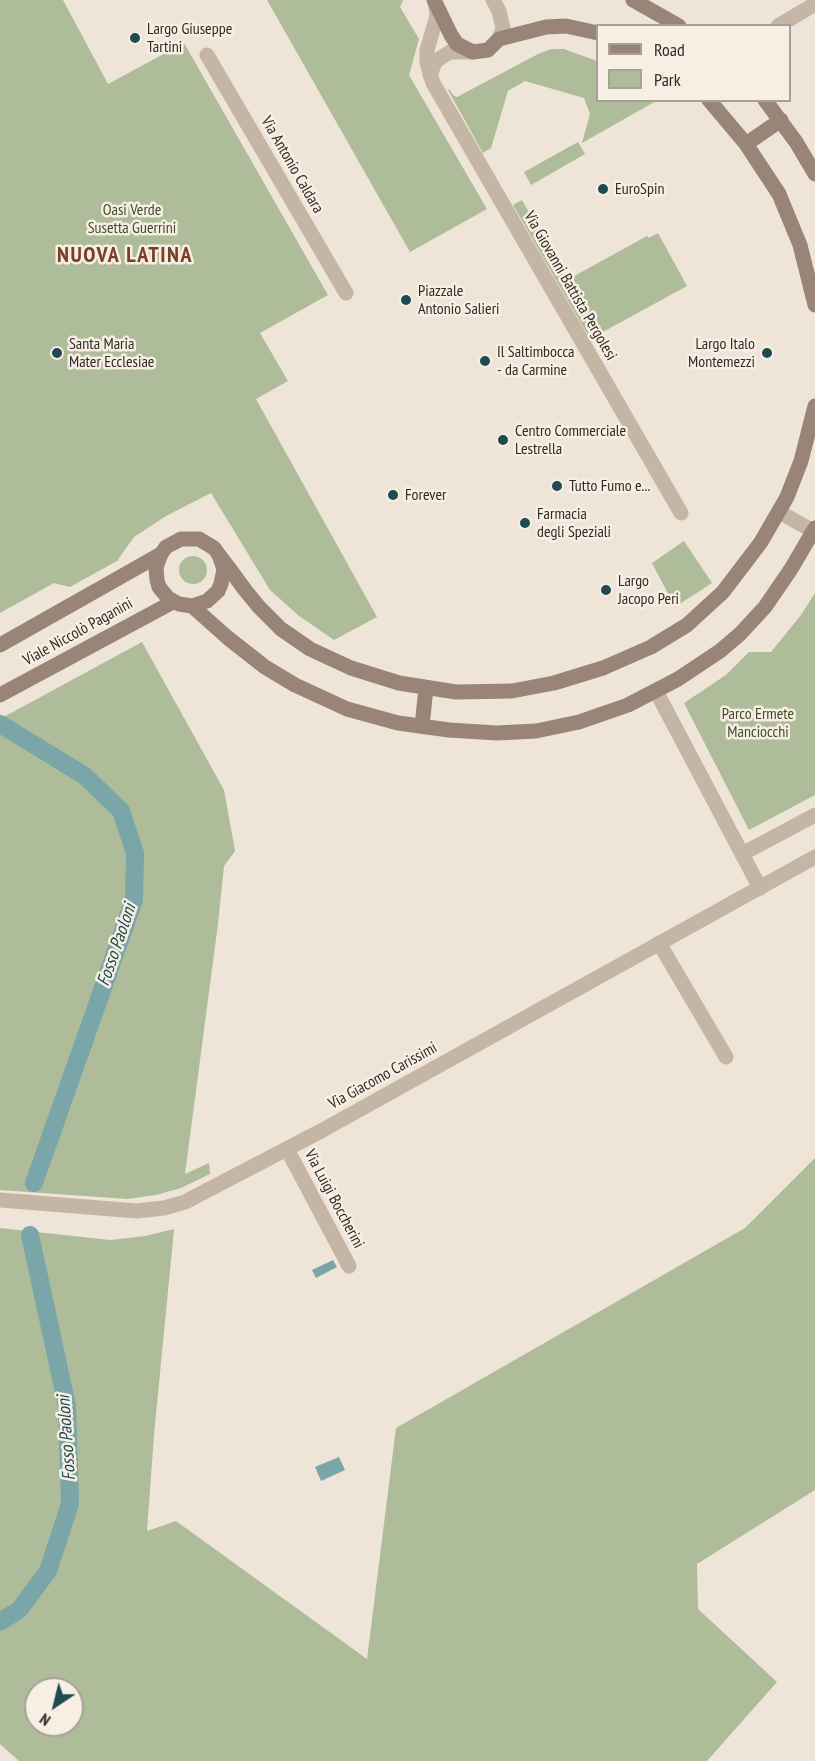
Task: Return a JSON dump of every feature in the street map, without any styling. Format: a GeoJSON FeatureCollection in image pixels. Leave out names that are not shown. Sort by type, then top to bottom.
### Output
{"type":"FeatureCollection","features":[{"type":"Feature","properties":{"kind":"street"},"geometry":{"type":"LineString","coordinates":[[430,75],[435,62],[450,52],[488,50],[499,39],[503,28],[499,11],[493,0]]}},
{"type":"Feature","properties":{"kind":"street"},"geometry":{"type":"LineString","coordinates":[[633,0],[675,24]]}},
{"type":"Feature","properties":{"kind":"street"},"geometry":{"type":"LineString","coordinates":[[435,3],[457,44],[472,52]]}},
{"type":"Feature","properties":{"kind":"street","name":"Via Giovanni Battista Pergolesi"},"geometry":{"type":"LineString","coordinates":[[435,3],[434,27],[427,50],[430,75],[438,94],[681,513]]}},
{"type":"Feature","properties":{"kind":"street"},"geometry":{"type":"LineString","coordinates":[[781,24],[815,4]]}},
{"type":"Feature","properties":{"kind":"street"},"geometry":{"type":"LineString","coordinates":[[499,39],[546,27],[566,26],[596,33]]}},
{"type":"Feature","properties":{"kind":"street","name":"Via Antonio Caldara"},"geometry":{"type":"LineString","coordinates":[[207,55],[346,293]]}},
{"type":"Feature","properties":{"kind":"street"},"geometry":{"type":"LineString","coordinates":[[711,102],[746,144],[779,194],[794,227],[809,275],[815,305]]}},
{"type":"Feature","properties":{"kind":"street"},"geometry":{"type":"LineString","coordinates":[[767,102],[781,120],[815,174]]}},
{"type":"Feature","properties":{"kind":"street"},"geometry":{"type":"LineString","coordinates":[[746,144],[781,120]]}},
{"type":"Feature","properties":{"kind":"street","name":"Viale Niccolò Paganini"},"geometry":{"type":"LineString","coordinates":[[0,645],[161,554],[173,542],[190,538],[207,543],[219,555],[259,607],[281,629],[328,658],[362,672],[399,683],[468,692],[531,688],[590,673],[651,647],[687,625],[723,592],[753,553],[779,512],[798,470],[815,406]]}},
{"type":"Feature","properties":{"kind":"street"},"geometry":{"type":"LineString","coordinates":[[161,554],[156,567],[157,580],[163,593],[173,602],[192,606],[240,649],[265,667],[323,699],[359,713],[422,726],[480,733],[536,731],[602,715],[656,691],[700,666],[740,634],[765,607],[786,578],[814,529],[779,512]]}},
{"type":"Feature","properties":{"kind":"street"},"geometry":{"type":"LineString","coordinates":[[192,606],[207,601],[218,591],[223,577],[219,555]]}},
{"type":"Feature","properties":{"kind":"street","name":"Viale Niccolò Paganini"},"geometry":{"type":"LineString","coordinates":[[0,695],[173,602]]}},
{"type":"Feature","properties":{"kind":"street"},"geometry":{"type":"LineString","coordinates":[[422,726],[426,688]]}},
{"type":"Feature","properties":{"kind":"street"},"geometry":{"type":"LineString","coordinates":[[656,691],[760,888]]}},
{"type":"Feature","properties":{"kind":"street"},"geometry":{"type":"LineString","coordinates":[[741,854],[815,815]]}},
{"type":"Feature","properties":{"kind":"street","name":"Via Giacomo Carissimi"},"geometry":{"type":"LineString","coordinates":[[0,1200],[137,1211],[164,1208],[185,1202],[287,1149],[815,857]]}},
{"type":"Feature","properties":{"kind":"street"},"geometry":{"type":"LineString","coordinates":[[659,943],[726,1058]]}},
{"type":"Feature","properties":{"kind":"street","name":"Via Luigi Boccherini"},"geometry":{"type":"LineString","coordinates":[[287,1149],[349,1266]]}},
{"type":"Feature","properties":{"kind":"green space","name":"Oasi Verde Susetta Guerrini"},"geometry":{"type":"Polygon","coordinates":[[[0,0],[63,0],[108,84],[184,43],[328,295],[260,333],[288,381],[256,399],[377,617],[334,640],[299,616],[270,590],[211,493],[166,516],[134,537],[117,561],[70,587],[54,583],[0,613],[0,0]]]}},
{"type":"Feature","properties":{"kind":"green space"},"geometry":{"type":"Polygon","coordinates":[[[267,0],[403,0],[400,7],[419,39],[409,75],[487,209],[410,252],[267,0]]]}},
{"type":"Feature","properties":{"kind":"green space"},"geometry":{"type":"Polygon","coordinates":[[[551,49],[564,49],[596,61],[596,102],[654,102],[582,143],[590,114],[584,98],[525,81],[508,91],[491,148],[483,153],[448,90],[457,97],[551,49]]]}},
{"type":"Feature","properties":{"kind":"green space"},"geometry":{"type":"Polygon","coordinates":[[[578,142],[585,154],[531,185],[524,172],[578,142]]]}},
{"type":"Feature","properties":{"kind":"green space"},"geometry":{"type":"Polygon","coordinates":[[[522,200],[567,280],[647,236],[649,238],[658,233],[687,286],[590,339],[513,205],[522,200]]]}},
{"type":"Feature","properties":{"kind":"green space"},"geometry":{"type":"Polygon","coordinates":[[[684,541],[712,583],[675,607],[652,563],[684,541]]]}},
{"type":"Feature","properties":{"kind":"green space"},"geometry":{"type":"Polygon","coordinates":[[[193,556],[203,560],[207,570],[203,580],[193,584],[183,580],[179,570],[183,560],[193,556]]]}},
{"type":"Feature","properties":{"kind":"green space","name":"Parco Ermete Manciocchi"},"geometry":{"type":"Polygon","coordinates":[[[815,593],[815,795],[749,830],[684,703],[726,675],[749,652],[771,652],[801,615],[815,593]]]}},
{"type":"Feature","properties":{"kind":"green space"},"geometry":{"type":"Polygon","coordinates":[[[142,642],[224,790],[235,851],[224,866],[185,1174],[209,1163],[210,1174],[181,1188],[156,1195],[127,1199],[0,1190],[0,719],[142,642]]]}},
{"type":"Feature","properties":{"kind":"green space"},"geometry":{"type":"Polygon","coordinates":[[[815,1158],[815,1490],[697,1564],[698,1609],[777,1682],[707,1761],[19,1761],[0,1744],[0,1228],[110,1240],[145,1236],[174,1229],[147,1531],[176,1521],[367,1659],[396,1428],[745,1228],[815,1158]]]}},
{"type":"Feature","properties":{"kind":"water"},"geometry":{"type":"Polygon","coordinates":[[[333,1260],[337,1267],[316,1278],[312,1270],[333,1260]]]}},
{"type":"Feature","properties":{"kind":"water"},"geometry":{"type":"Polygon","coordinates":[[[339,1457],[345,1470],[321,1481],[315,1467],[339,1457]]]}},
{"type":"Feature","properties":{"kind":"waterway","name":"Fosso Paoloni"},"geometry":{"type":"LineString","coordinates":[[0,724],[85,776],[121,811],[135,853],[134,900],[34,1183]]}},
{"type":"Feature","properties":{"kind":"waterway","name":"Fosso Paoloni"},"geometry":{"type":"LineString","coordinates":[[0,1622],[19,1610],[48,1571],[70,1504],[67,1406],[30,1235]]}},
{"type":"Feature","properties":{"kind":"place","name":"Largo Giuseppe Tartini"},"geometry":{"type":"Point","coordinates":[135,38]}},
{"type":"Feature","properties":{"kind":"place","name":"EuroSpin"},"geometry":{"type":"Point","coordinates":[603,189]}},
{"type":"Feature","properties":{"kind":"place","name":"Piazzale Antonio Salieri"},"geometry":{"type":"Point","coordinates":[406,300]}},
{"type":"Feature","properties":{"kind":"place","name":"Santa Maria Mater Ecclesiae"},"geometry":{"type":"Point","coordinates":[57,353]}},
{"type":"Feature","properties":{"kind":"place","name":"Largo Italo Montemezzi"},"geometry":{"type":"Point","coordinates":[767,353]}},
{"type":"Feature","properties":{"kind":"place","name":"Il Saltimbocca - da Carmine"},"geometry":{"type":"Point","coordinates":[485,361]}},
{"type":"Feature","properties":{"kind":"place","name":"Centro Commerciale Lestrella"},"geometry":{"type":"Point","coordinates":[503,440]}},
{"type":"Feature","properties":{"kind":"place","name":"Tutto Fumo e..."},"geometry":{"type":"Point","coordinates":[557,486]}},
{"type":"Feature","properties":{"kind":"place","name":"Forever"},"geometry":{"type":"Point","coordinates":[393,495]}},
{"type":"Feature","properties":{"kind":"place","name":"Farmacia degli Speziali"},"geometry":{"type":"Point","coordinates":[525,523]}},
{"type":"Feature","properties":{"kind":"place","name":"Largo Jacopo Peri"},"geometry":{"type":"Point","coordinates":[606,590]}},
{"type":"Feature","properties":{"kind":"district","name":"NUOVA LATINA"},"geometry":{"type":"Point","coordinates":[125,256]}}]}
